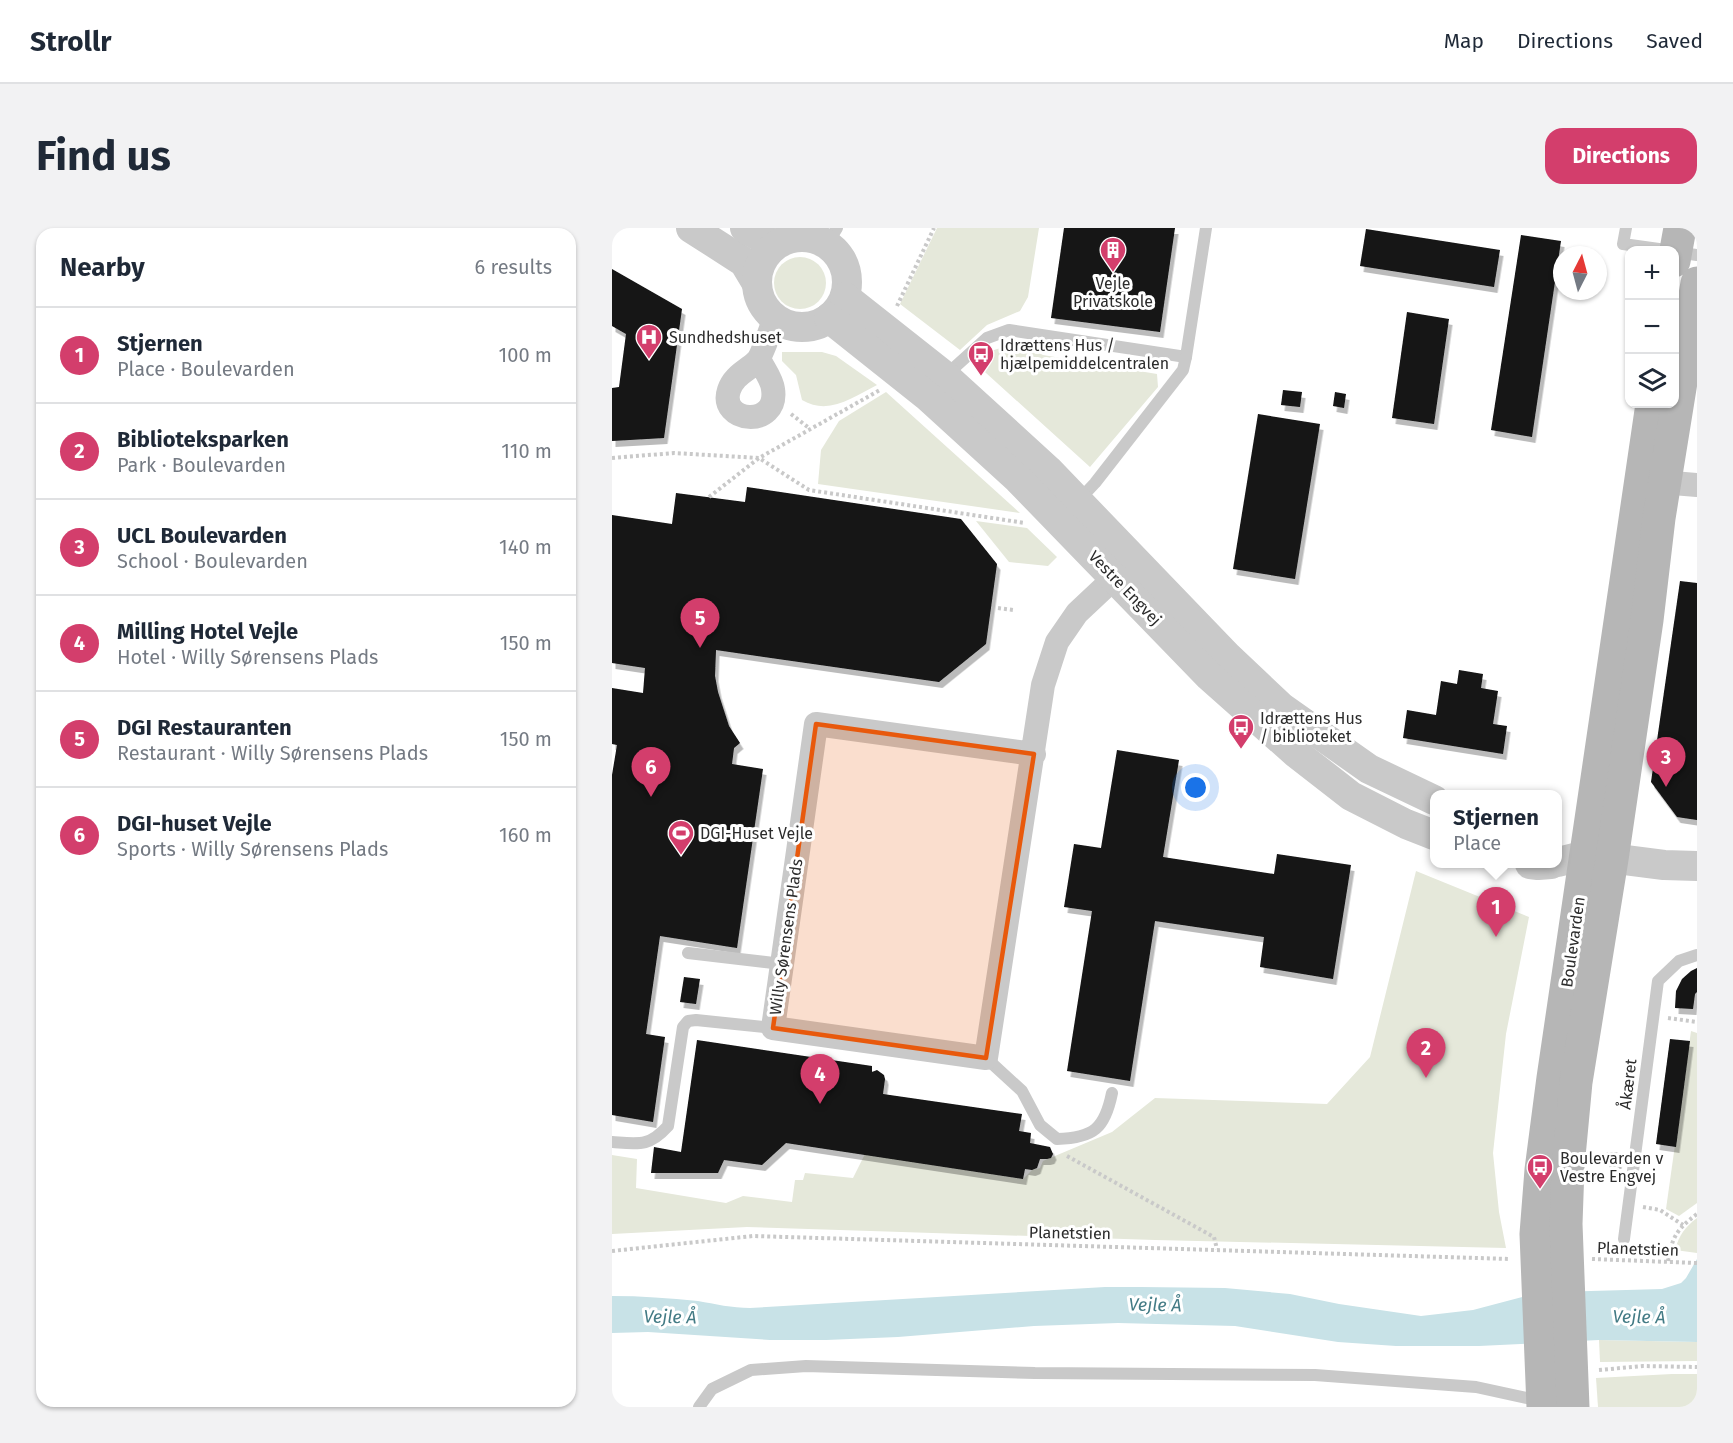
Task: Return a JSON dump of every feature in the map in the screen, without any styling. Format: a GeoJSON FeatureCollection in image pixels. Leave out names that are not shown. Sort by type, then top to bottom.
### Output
{"type":"FeatureCollection","features":[{"type":"Feature","properties":{"kind":"main road","name":"Boulevarden"},"geometry":{"type":"LineString","coordinates":[[1553,1404],[1561,1362],[1554,1271],[1536,1234],[1541,1170],[1585,859],[1647,620],[1647,517],[1668,482],[1697,283]]}},
{"type":"Feature","properties":{"kind":"main road","name":"Boulevarden"},"geometry":{"type":"LineString","coordinates":[[1653,408],[1668,482]]}},
{"type":"Feature","properties":{"kind":"street"},"geometry":{"type":"LineString","coordinates":[[691,228],[744,262],[756,282],[761,302],[775,318],[785,324],[796,327],[819,324],[837,307],[847,285],[847,273],[836,251],[832,236],[817,239],[795,237],[774,246],[761,261],[756,282]]}},
{"type":"Feature","properties":{"kind":"street"},"geometry":{"type":"LineString","coordinates":[[744,228],[774,246]]}},
{"type":"Feature","properties":{"kind":"street","name":"Vestre Engvej"},"geometry":{"type":"LineString","coordinates":[[837,307],[886,329],[1052,512],[1124,568],[1281,707],[1370,769],[1430,798]]}},
{"type":"Feature","properties":{"kind":"street","name":"Vestre Engvej"},"geometry":{"type":"LineString","coordinates":[[837,307],[1079,500],[1124,568],[1209,676],[1297,754],[1351,796],[1430,833]]}},
{"type":"Feature","properties":{"kind":"street"},"geometry":{"type":"LineString","coordinates":[[759,360],[775,318]]}},
{"type":"Feature","properties":{"kind":"street"},"geometry":{"type":"LineString","coordinates":[[986,1058],[1043,685],[1057,642],[1077,613],[1124,568]]}},
{"type":"Feature","properties":{"kind":"street","name":"Willy Sørensens Plads"},"geometry":{"type":"LineString","coordinates":[[986,1058],[773,1029],[816,724],[1034,754]]}},
{"type":"Feature","properties":{"kind":"street"},"geometry":{"type":"LineString","coordinates":[[1562,843],[1585,859],[1697,866]]}},
{"type":"Feature","properties":{"kind":"lane"},"geometry":{"type":"LineString","coordinates":[[1079,500],[1095,483],[1183,370],[1206,228]]}},
{"type":"Feature","properties":{"kind":"lane"},"geometry":{"type":"LineString","coordinates":[[1626,228],[1623,244],[1641,246]]}},
{"type":"Feature","properties":{"kind":"lane"},"geometry":{"type":"LineString","coordinates":[[936,386],[987,338],[1009,330],[1186,357]]}},
{"type":"Feature","properties":{"kind":"lane"},"geometry":{"type":"LineString","coordinates":[[688,953],[782,964]]}},
{"type":"Feature","properties":{"kind":"lane","name":"Åkæret"},"geometry":{"type":"LineString","coordinates":[[1624,1239],[1658,981],[1678,961],[1697,955]]}},
{"type":"Feature","properties":{"kind":"lane"},"geometry":{"type":"LineString","coordinates":[[612,1142],[640,1144],[651,1141],[668,1126],[683,1027],[688,1022],[696,1020],[773,1029]]}},
{"type":"Feature","properties":{"kind":"lane"},"geometry":{"type":"LineString","coordinates":[[986,1058],[1022,1091],[1040,1125],[1058,1139],[1072,1139],[1090,1134],[1101,1125],[1108,1113],[1112,1093]]}},
{"type":"Feature","properties":{"kind":"lane"},"geometry":{"type":"LineString","coordinates":[[699,1407],[712,1389],[752,1370],[806,1366],[1035,1373],[1315,1375],[1476,1387],[1553,1404]]}},
{"type":"Feature","properties":{"kind":"path"},"geometry":{"type":"LineString","coordinates":[[886,329],[934,228]]}},
{"type":"Feature","properties":{"kind":"path"},"geometry":{"type":"LineString","coordinates":[[709,496],[759,458],[886,386]]}},
{"type":"Feature","properties":{"kind":"path"},"geometry":{"type":"LineString","coordinates":[[612,458],[674,453],[759,458],[808,490],[1026,523],[1052,512]]}},
{"type":"Feature","properties":{"kind":"path"},"geometry":{"type":"LineString","coordinates":[[998,608],[1013,610]]}},
{"type":"Feature","properties":{"kind":"path"},"geometry":{"type":"LineString","coordinates":[[1653,1016],[1697,1022]]}},
{"type":"Feature","properties":{"kind":"path"},"geometry":{"type":"LineString","coordinates":[[1058,1139],[1066,1156],[1214,1237],[1217,1249]]}},
{"type":"Feature","properties":{"kind":"path"},"geometry":{"type":"LineString","coordinates":[[1629,1205],[1660,1210],[1683,1225]]}},
{"type":"Feature","properties":{"kind":"path"},"geometry":{"type":"LineString","coordinates":[[1668,1262],[1672,1240],[1683,1225],[1697,1214]]}},
{"type":"Feature","properties":{"kind":"path","name":"Planetstien"},"geometry":{"type":"LineString","coordinates":[[612,1251],[753,1236],[1217,1249],[1554,1271],[1668,1262],[1697,1263]]}},
{"type":"Feature","properties":{"kind":"path"},"geometry":{"type":"LineString","coordinates":[[1561,1362],[1697,1367]]}},
{"type":"Feature","properties":{"kind":"highlighted area"},"geometry":{"type":"Polygon","coordinates":[[[816,724],[1034,754],[986,1058],[773,1028],[816,724]]]}},
{"type":"Feature","properties":{"kind":"shaded area"},"geometry":{"type":"Polygon","coordinates":[[[937,228],[1039,228],[1028,297],[1020,311],[987,325],[960,350],[900,304],[937,228]]]}},
{"type":"Feature","properties":{"kind":"shaded area"},"geometry":{"type":"Polygon","coordinates":[[[795,257],[805,257],[814,261],[822,269],[826,283],[822,297],[814,305],[805,309],[795,309],[786,305],[778,297],[774,288],[774,278],[778,269],[786,261],[795,257]]]}},
{"type":"Feature","properties":{"kind":"shaded area"},"geometry":{"type":"Polygon","coordinates":[[[1007,346],[1031,349],[1043,355],[1157,374],[1158,387],[1090,467],[975,363],[994,350],[1007,346]]]}},
{"type":"Feature","properties":{"kind":"shaded area"},"geometry":{"type":"Polygon","coordinates":[[[782,352],[822,352],[836,356],[877,385],[841,403],[822,406],[812,404],[802,400],[796,375],[782,361],[782,352]]]}},
{"type":"Feature","properties":{"kind":"shaded area"},"geometry":{"type":"Polygon","coordinates":[[[886,392],[1020,513],[818,484],[821,450],[839,421],[886,392]]]}},
{"type":"Feature","properties":{"kind":"shaded area"},"geometry":{"type":"Polygon","coordinates":[[[976,521],[1027,528],[1057,557],[1048,566],[1009,562],[976,521]]]}},
{"type":"Feature","properties":{"kind":"shaded area"},"geometry":{"type":"Polygon","coordinates":[[[1416,871],[1529,917],[1506,1034],[1493,1153],[1499,1212],[1506,1248],[747,1227],[612,1234],[612,1155],[637,1159],[636,1188],[726,1203],[743,1196],[792,1202],[795,1180],[803,1180],[805,1173],[853,1178],[865,1154],[1023,1179],[1032,1170],[1040,1168],[1043,1161],[1112,1132],[1155,1098],[1327,1104],[1370,1057],[1416,871]]]}},
{"type":"Feature","properties":{"kind":"shaded area"},"geometry":{"type":"Polygon","coordinates":[[[1691,1031],[1697,1033],[1697,1203],[1679,1216],[1666,1209],[1691,1031]]]}},
{"type":"Feature","properties":{"kind":"shaded area"},"geometry":{"type":"Polygon","coordinates":[[[1697,1218],[1697,1253],[1675,1250],[1683,1232],[1697,1218]]]}},
{"type":"Feature","properties":{"kind":"shaded area"},"geometry":{"type":"Polygon","coordinates":[[[1599,1340],[1697,1342],[1697,1361],[1600,1362],[1599,1340]]]}},
{"type":"Feature","properties":{"kind":"shaded area"},"geometry":{"type":"Polygon","coordinates":[[[1697,1374],[1697,1407],[1598,1407],[1596,1378],[1697,1374]]]}},
{"type":"Feature","properties":{"kind":"water","name":"Vejle Å"},"geometry":{"type":"Polygon","coordinates":[[[1697,1259],[1697,1342],[1599,1340],[1479,1346],[1396,1346],[1338,1342],[1235,1326],[1118,1323],[1034,1326],[898,1337],[826,1340],[770,1340],[648,1332],[612,1333],[612,1296],[676,1299],[750,1308],[1105,1287],[1225,1288],[1290,1294],[1421,1316],[1473,1310],[1530,1295],[1555,1292],[1662,1289],[1681,1283],[1697,1259]]]}},
{"type":"Feature","properties":{"kind":"building","name":"Vejle Privatskole"},"geometry":{"type":"Polygon","coordinates":[[[1064,228],[1175,228],[1160,332],[1051,318],[1064,228]]]}},
{"type":"Feature","properties":{"kind":"building"},"geometry":{"type":"Polygon","coordinates":[[[1366,229],[1500,250],[1494,287],[1360,266],[1366,229]]]}},
{"type":"Feature","properties":{"kind":"building"},"geometry":{"type":"Polygon","coordinates":[[[1521,235],[1561,241],[1560,246],[1553,246],[1553,295],[1532,437],[1491,430],[1521,235]]]}},
{"type":"Feature","properties":{"kind":"building","name":"Sundhedshuset"},"geometry":{"type":"Polygon","coordinates":[[[612,269],[682,309],[664,438],[612,441],[612,388],[619,387],[626,334],[612,326],[612,269]]]}},
{"type":"Feature","properties":{"kind":"building"},"geometry":{"type":"Polygon","coordinates":[[[1407,312],[1449,319],[1434,424],[1392,418],[1407,312]]]}},
{"type":"Feature","properties":{"kind":"building"},"geometry":{"type":"Polygon","coordinates":[[[1283,390],[1302,392],[1300,407],[1281,405],[1283,390]]]}},
{"type":"Feature","properties":{"kind":"building"},"geometry":{"type":"Polygon","coordinates":[[[1335,392],[1346,394],[1344,408],[1333,406],[1335,392]]]}},
{"type":"Feature","properties":{"kind":"building"},"geometry":{"type":"Polygon","coordinates":[[[1258,414],[1320,424],[1295,579],[1233,569],[1258,414]]]}},
{"type":"Feature","properties":{"kind":"building","name":"DGI-Huset Vejle"},"geometry":{"type":"Polygon","coordinates":[[[747,487],[961,519],[997,564],[986,644],[939,682],[716,650],[715,676],[718,692],[729,726],[740,743],[734,748],[732,764],[763,769],[737,948],[660,936],[646,1034],[665,1037],[653,1122],[612,1115],[612,775],[617,745],[612,744],[612,688],[643,693],[645,668],[612,663],[612,515],[672,524],[676,493],[745,502],[747,487]]]}},
{"type":"Feature","properties":{"kind":"building"},"geometry":{"type":"Polygon","coordinates":[[[1680,581],[1697,583],[1697,820],[1677,817],[1651,782],[1680,581]]]}},
{"type":"Feature","properties":{"kind":"building"},"geometry":{"type":"Polygon","coordinates":[[[1459,670],[1483,674],[1481,688],[1498,691],[1493,724],[1507,726],[1503,754],[1403,738],[1407,710],[1436,715],[1441,681],[1457,684],[1459,670]]]}},
{"type":"Feature","properties":{"kind":"building"},"geometry":{"type":"Polygon","coordinates":[[[1117,750],[1179,760],[1163,857],[1274,874],[1277,854],[1351,865],[1333,979],[1260,967],[1264,937],[1155,921],[1130,1081],[1067,1071],[1092,911],[1064,907],[1074,844],[1101,848],[1117,750]]]}},
{"type":"Feature","properties":{"kind":"building"},"geometry":{"type":"Polygon","coordinates":[[[1697,968],[1697,992],[1693,1009],[1675,1008],[1676,991],[1682,979],[1697,968]]]}},
{"type":"Feature","properties":{"kind":"building"},"geometry":{"type":"Polygon","coordinates":[[[684,977],[700,979],[696,1004],[680,1002],[684,977]]]}},
{"type":"Feature","properties":{"kind":"building"},"geometry":{"type":"Polygon","coordinates":[[[1670,1039],[1690,1041],[1676,1147],[1656,1144],[1670,1039]]]}},
{"type":"Feature","properties":{"kind":"building"},"geometry":{"type":"Polygon","coordinates":[[[697,1040],[872,1066],[872,1072],[877,1070],[884,1075],[883,1094],[1022,1114],[1019,1131],[1031,1133],[1030,1143],[1050,1147],[1053,1154],[1051,1158],[1040,1159],[1037,1168],[1025,1169],[1023,1179],[786,1143],[762,1165],[724,1160],[718,1173],[651,1173],[654,1147],[681,1152],[697,1040]]]}},
{"type":"Feature","properties":{"kind":"building"},"geometry":{"type":"Polygon","coordinates":[[[1607,1152],[1619,1153],[1618,1163],[1606,1162],[1607,1152]]]}},
{"type":"Feature","properties":{"kind":"place","name":"Vejle Privatskole"},"geometry":{"type":"Point","coordinates":[1113,273]}},
{"type":"Feature","properties":{"kind":"place","name":"Sundhedshuset"},"geometry":{"type":"Point","coordinates":[649,360]}},
{"type":"Feature","properties":{"kind":"place","name":"Idrættens Hus / hjælpemiddelcentralen"},"geometry":{"type":"Point","coordinates":[981,377]}},
{"type":"Feature","properties":{"kind":"place","name":"DGI Restauranten"},"geometry":{"type":"Point","coordinates":[700,648]}},
{"type":"Feature","properties":{"kind":"place","name":"Idrættens Hus / biblioteket"},"geometry":{"type":"Point","coordinates":[1241,750]}},
{"type":"Feature","properties":{"kind":"place","name":"UCL Boulevarden"},"geometry":{"type":"Point","coordinates":[1666,787]}},
{"type":"Feature","properties":{"kind":"place","name":"DGI-huset Vejle"},"geometry":{"type":"Point","coordinates":[651,797]}},
{"type":"Feature","properties":{"kind":"place","name":"DGI-Huset Vejle"},"geometry":{"type":"Point","coordinates":[681,856]}},
{"type":"Feature","properties":{"kind":"place","name":"Stjernen"},"geometry":{"type":"Point","coordinates":[1496,937]}},
{"type":"Feature","properties":{"kind":"place","name":"Biblioteksparken"},"geometry":{"type":"Point","coordinates":[1426,1078]}},
{"type":"Feature","properties":{"kind":"place","name":"Milling Hotel Vejle"},"geometry":{"type":"Point","coordinates":[820,1104]}},
{"type":"Feature","properties":{"kind":"place","name":"Boulevarden v Vestre Engvej"},"geometry":{"type":"Point","coordinates":[1540,1190]}}]}
